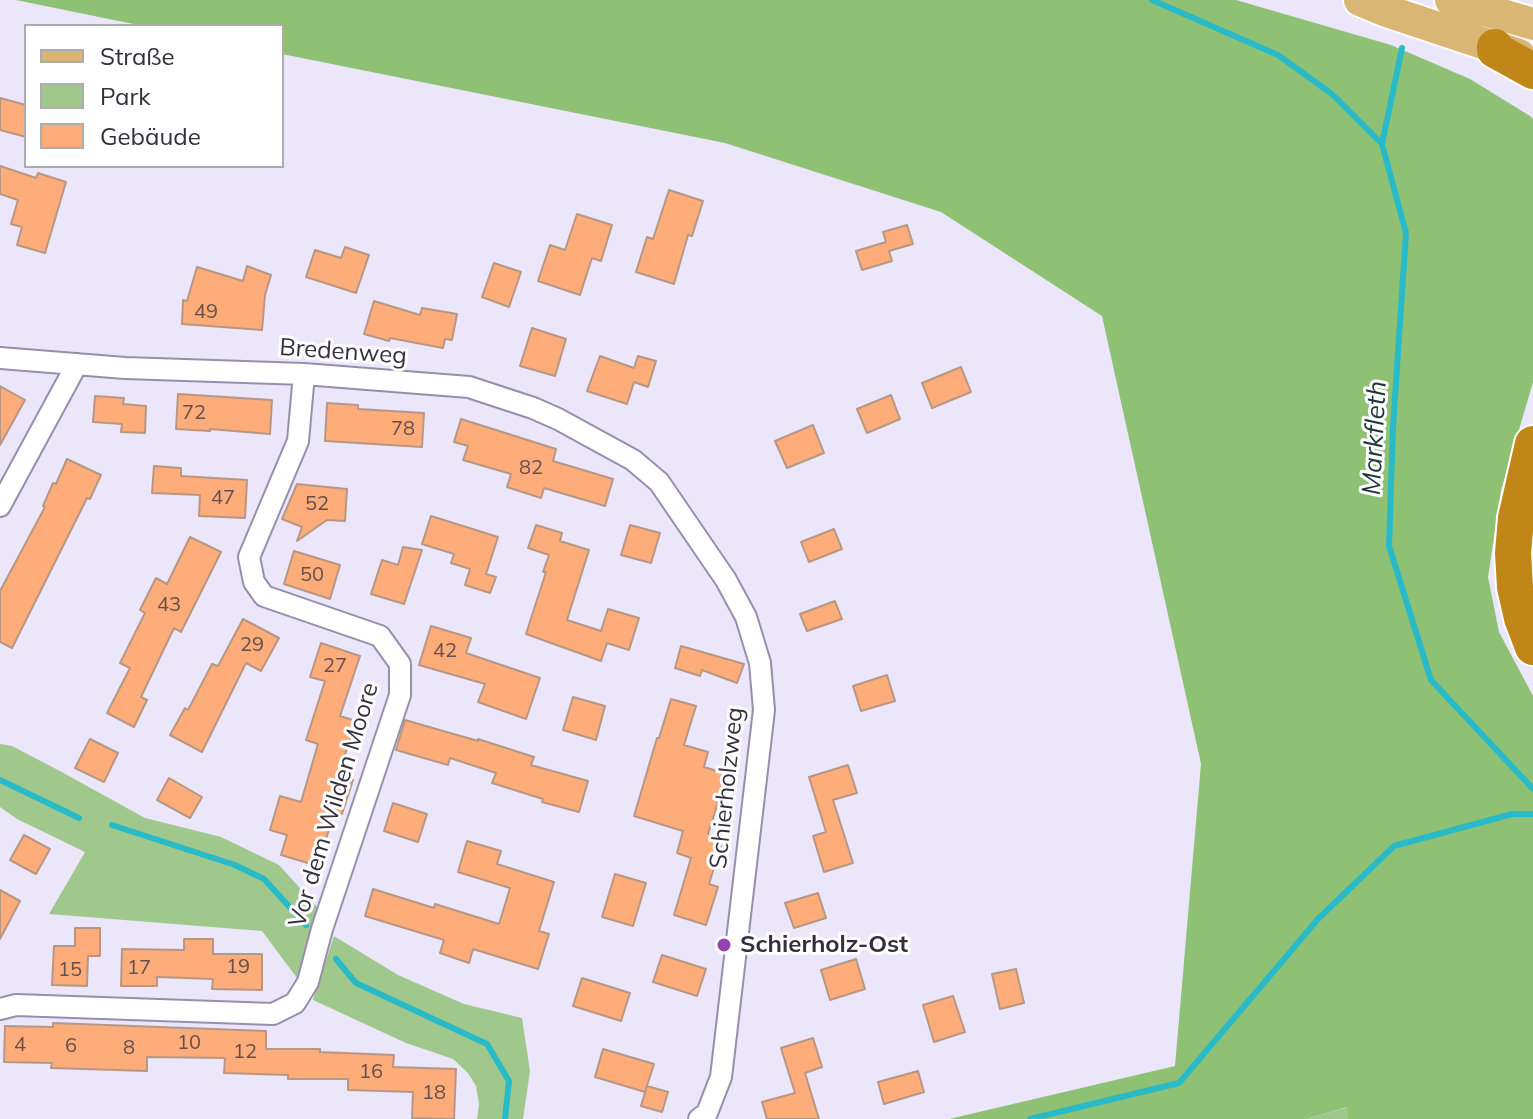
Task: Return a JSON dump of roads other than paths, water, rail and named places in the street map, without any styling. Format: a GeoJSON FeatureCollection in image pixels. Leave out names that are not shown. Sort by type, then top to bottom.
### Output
{"type":"FeatureCollection","features":[{"type":"Feature","properties":{"kind":"highway"},"geometry":{"type":"LineString","coordinates":[[1495,47],[1495,50],[1533,71]]}},
{"type":"Feature","properties":{"kind":"highway"},"geometry":{"type":"LineString","coordinates":[[1533,444],[1516,518],[1513,553],[1515,587],[1533,647]]}},
{"type":"Feature","properties":{"kind":"main road"},"geometry":{"type":"LineString","coordinates":[[1360,0],[1533,60]]}},
{"type":"Feature","properties":{"kind":"main road"},"geometry":{"type":"LineString","coordinates":[[1404,0],[1446,10],[1533,39]]}},
{"type":"Feature","properties":{"kind":"main road"},"geometry":{"type":"LineString","coordinates":[[1451,0],[1533,24]]}},
{"type":"Feature","properties":{"kind":"street","name":"Bredenweg"},"geometry":{"type":"LineString","coordinates":[[0,358],[304,374],[469,387],[558,419],[633,460],[659,482]]}},
{"type":"Feature","properties":{"kind":"street"},"geometry":{"type":"LineString","coordinates":[[0,506],[77,364]]}},
{"type":"Feature","properties":{"kind":"street","name":"Vor dem Wilden Moore"},"geometry":{"type":"LineString","coordinates":[[0,1009],[16,1005],[273,1014],[295,1003],[308,982],[322,929],[400,695],[400,664],[380,636],[264,596],[254,582],[249,557],[298,441],[304,374]]}},
{"type":"Feature","properties":{"kind":"street","name":"Schierholzweg"},"geometry":{"type":"LineString","coordinates":[[659,482],[726,580],[746,617],[760,663],[764,710],[721,1077],[707,1113],[699,1119]]}},
{"type":"Feature","properties":{"kind":"waterway"},"geometry":{"type":"LineString","coordinates":[[1152,0],[1278,55],[1332,94],[1382,144]]}},
{"type":"Feature","properties":{"kind":"waterway","name":"Markfleth"},"geometry":{"type":"LineString","coordinates":[[1402,48],[1382,144],[1406,233],[1393,427],[1389,546],[1431,680],[1533,789]]}},
{"type":"Feature","properties":{"kind":"waterway"},"geometry":{"type":"LineString","coordinates":[[0,780],[79,818]]}},
{"type":"Feature","properties":{"kind":"waterway"},"geometry":{"type":"LineString","coordinates":[[1030,1119],[1179,1083],[1318,919],[1394,846],[1512,814],[1533,814]]}},
{"type":"Feature","properties":{"kind":"waterway"},"geometry":{"type":"LineString","coordinates":[[112,825],[235,865],[264,879],[306,925]]}},
{"type":"Feature","properties":{"kind":"waterway"},"geometry":{"type":"LineString","coordinates":[[336,959],[356,983],[487,1044],[509,1081],[505,1119]]}},
{"type":"Feature","properties":{"kind":"place","name":"Schierholz-Ost"},"geometry":{"type":"Point","coordinates":[724,945]}}]}
